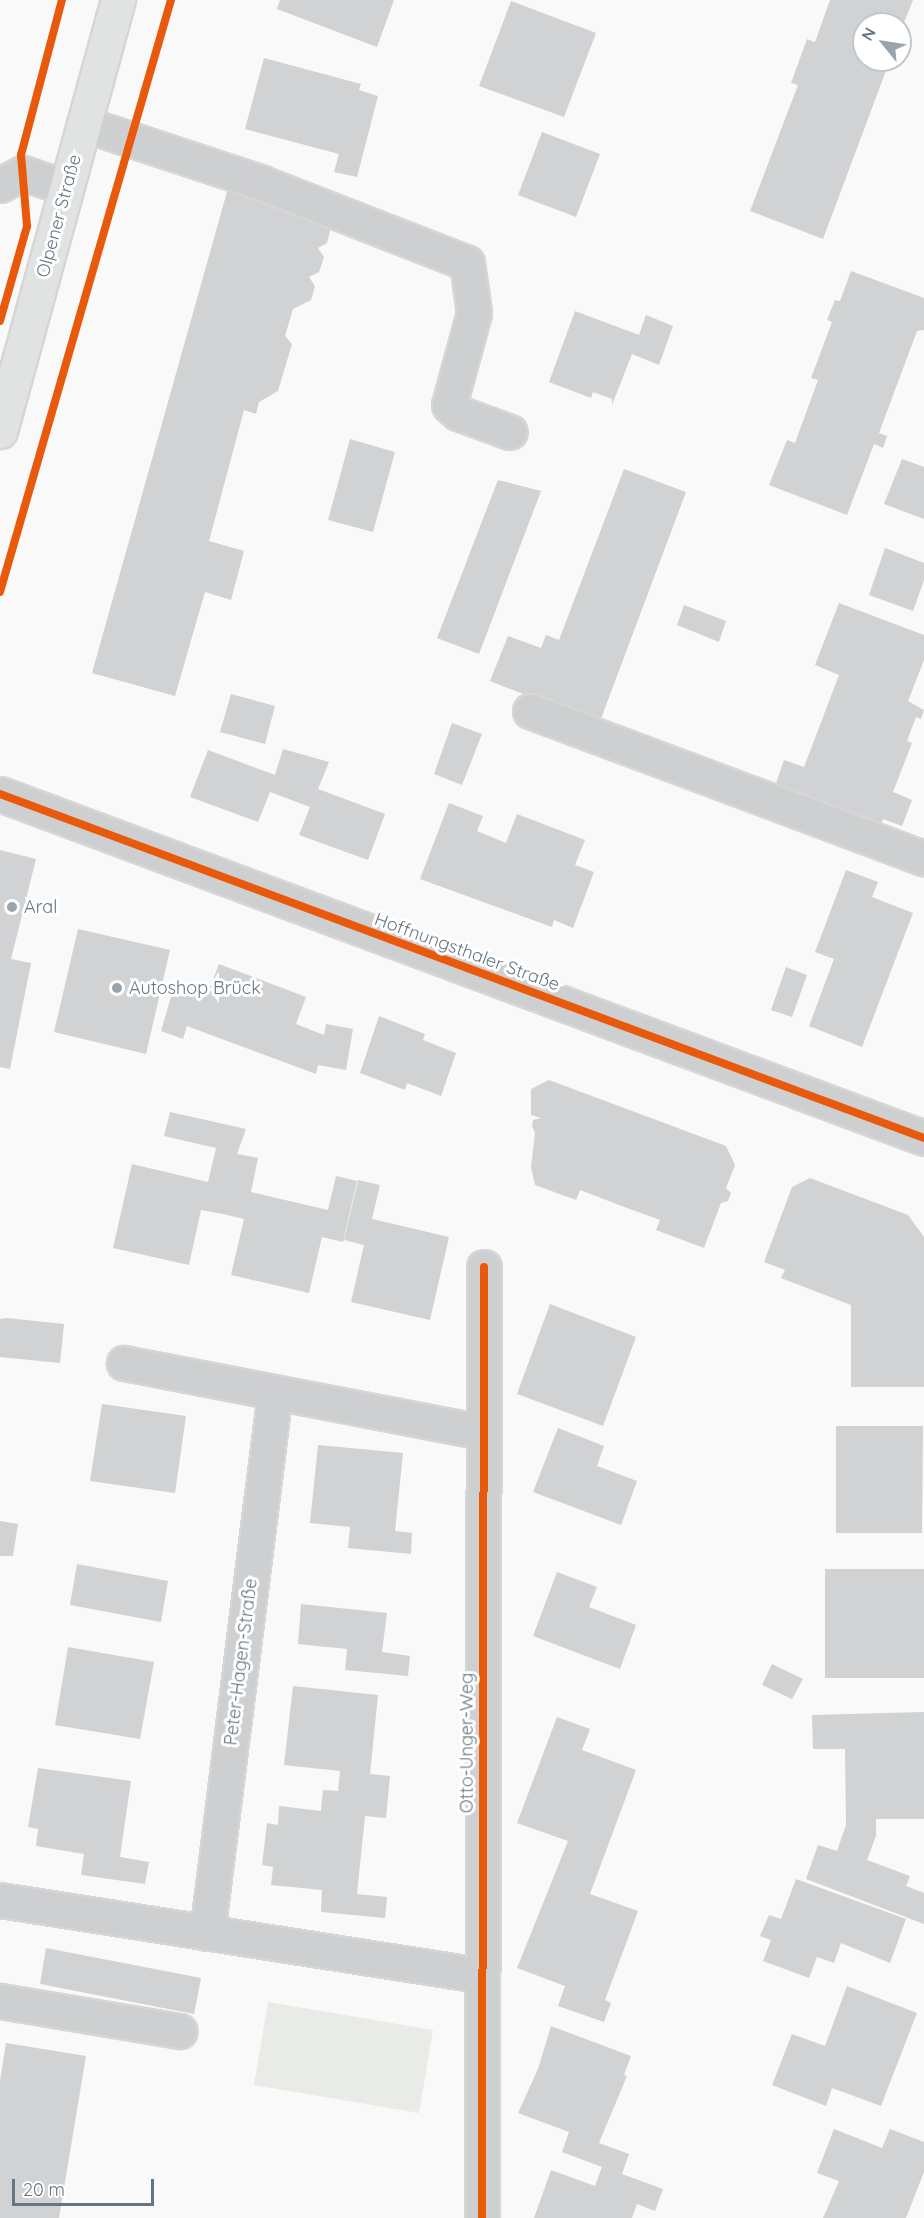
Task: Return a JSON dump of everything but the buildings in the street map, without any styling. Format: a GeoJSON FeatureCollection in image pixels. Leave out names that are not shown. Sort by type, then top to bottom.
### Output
{"type":"FeatureCollection","features":[{"type":"Feature","properties":{"kind":"main road","name":"Olpener Straße"},"geometry":{"type":"LineString","coordinates":[[0,431],[118,0]]}},
{"type":"Feature","properties":{"kind":"street"},"geometry":{"type":"LineString","coordinates":[[84,124],[262,183],[467,264],[472,281],[474,314],[449,405],[458,413],[510,432]]}},
{"type":"Feature","properties":{"kind":"street"},"geometry":{"type":"LineString","coordinates":[[0,184],[23,173],[67,188]]}},
{"type":"Feature","properties":{"kind":"street"},"geometry":{"type":"LineString","coordinates":[[530,711],[924,858]]}},
{"type":"Feature","properties":{"kind":"street","name":"Hoffnungsthaler Straße"},"geometry":{"type":"LineString","coordinates":[[0,794],[924,1138]]}},
{"type":"Feature","properties":{"kind":"street","name":"Otto-Unger-Weg"},"geometry":{"type":"LineString","coordinates":[[482,2218],[484,1267]]}},
{"type":"Feature","properties":{"kind":"street"},"geometry":{"type":"LineString","coordinates":[[124,1363],[483,1432]]}},
{"type":"Feature","properties":{"kind":"street","name":"Peter-Hagen-Straße"},"geometry":{"type":"LineString","coordinates":[[207,1933],[275,1392]]}},
{"type":"Feature","properties":{"kind":"street"},"geometry":{"type":"LineString","coordinates":[[0,1900],[481,1975]]}},
{"type":"Feature","properties":{"kind":"street"},"geometry":{"type":"LineString","coordinates":[[0,2001],[180,2031]]}},
{"type":"Feature","properties":{"kind":"shaded area"},"geometry":{"type":"Polygon","coordinates":[[[268,2002],[433,2030],[419,2113],[254,2085],[268,2002]]]}},
{"type":"Feature","properties":{"kind":"cycle path"},"geometry":{"type":"LineString","coordinates":[[0,321],[27,226],[21,155],[62,0]]}},
{"type":"Feature","properties":{"kind":"cycle path"},"geometry":{"type":"LineString","coordinates":[[0,592],[171,0]]}},
{"type":"Feature","properties":{"kind":"cycle path"},"geometry":{"type":"LineString","coordinates":[[0,794],[924,1138]]}},
{"type":"Feature","properties":{"kind":"cycle path"},"geometry":{"type":"LineString","coordinates":[[482,2218],[484,1267]]}},
{"type":"Feature","properties":{"kind":"place","name":"Aral"},"geometry":{"type":"Point","coordinates":[12,907]}},
{"type":"Feature","properties":{"kind":"place","name":"Autoshop Brück"},"geometry":{"type":"Point","coordinates":[117,988]}}]}
